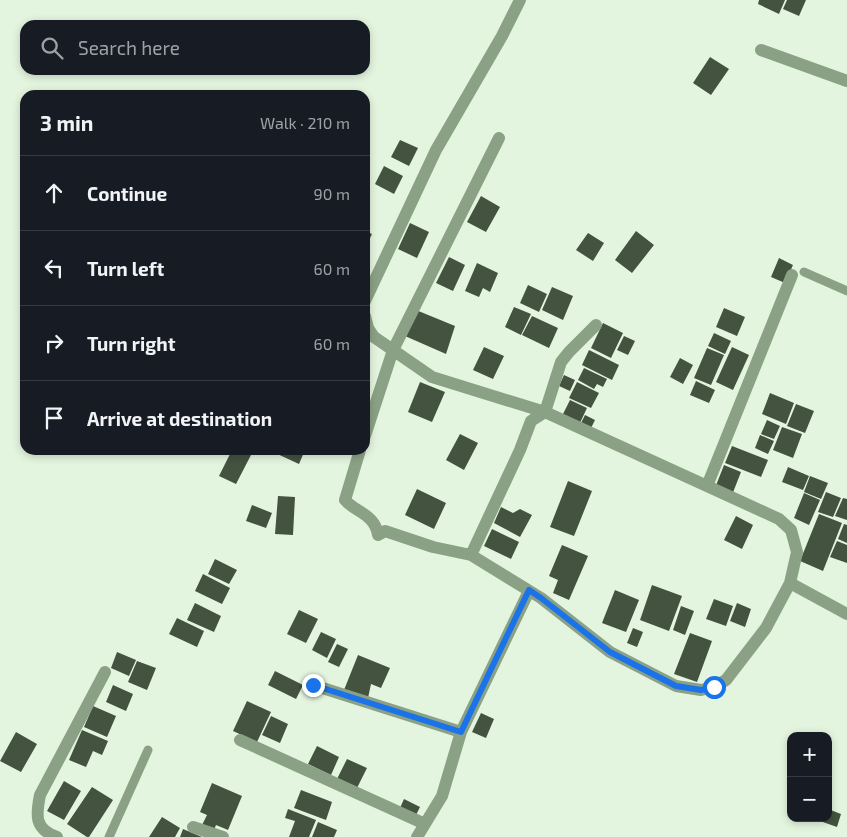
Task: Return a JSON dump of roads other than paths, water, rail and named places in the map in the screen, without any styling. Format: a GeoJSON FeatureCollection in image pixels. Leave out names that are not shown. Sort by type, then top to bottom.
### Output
{"type":"FeatureCollection","features":[{"type":"Feature","properties":{"kind":"street"},"geometry":{"type":"LineString","coordinates":[[370,290],[436,150],[502,36],[520,0]]}},
{"type":"Feature","properties":{"kind":"street"},"geometry":{"type":"LineString","coordinates":[[761,50],[847,81]]}},
{"type":"Feature","properties":{"kind":"street"},"geometry":{"type":"LineString","coordinates":[[370,421],[393,350],[500,138]]}},
{"type":"Feature","properties":{"kind":"street"},"geometry":{"type":"LineString","coordinates":[[707,486],[798,274]]}},
{"type":"Feature","properties":{"kind":"street"},"geometry":{"type":"LineString","coordinates":[[471,555],[520,450],[531,421],[545,412],[561,362],[596,325]]}},
{"type":"Feature","properties":{"kind":"street"},"geometry":{"type":"LineString","coordinates":[[358,455],[345,500],[370,519],[378,535],[385,531],[433,547],[471,555],[541,598],[610,652],[676,686],[701,690],[714,687],[726,680],[766,628],[790,583],[797,552],[791,530],[779,519],[545,412],[432,377],[374,337],[370,331]]}},
{"type":"Feature","properties":{"kind":"street"},"geometry":{"type":"LineString","coordinates":[[790,583],[847,614]]}},
{"type":"Feature","properties":{"kind":"street"},"geometry":{"type":"LineString","coordinates":[[417,837],[442,796],[461,732],[529,590]]}},
{"type":"Feature","properties":{"kind":"street"},"geometry":{"type":"LineString","coordinates":[[57,837],[50,835],[40,826],[37,812],[40,794],[105,672]]}},
{"type":"Feature","properties":{"kind":"street"},"geometry":{"type":"LineString","coordinates":[[313,685],[461,732]]}},
{"type":"Feature","properties":{"kind":"street"},"geometry":{"type":"LineString","coordinates":[[240,740],[425,824]]}},
{"type":"Feature","properties":{"kind":"street"},"geometry":{"type":"LineString","coordinates":[[193,827],[223,837]]}},
{"type":"Feature","properties":{"kind":"lane"},"geometry":{"type":"LineString","coordinates":[[798,274],[847,292]]}},
{"type":"Feature","properties":{"kind":"lane"},"geometry":{"type":"LineString","coordinates":[[109,837],[148,750]]}}]}
